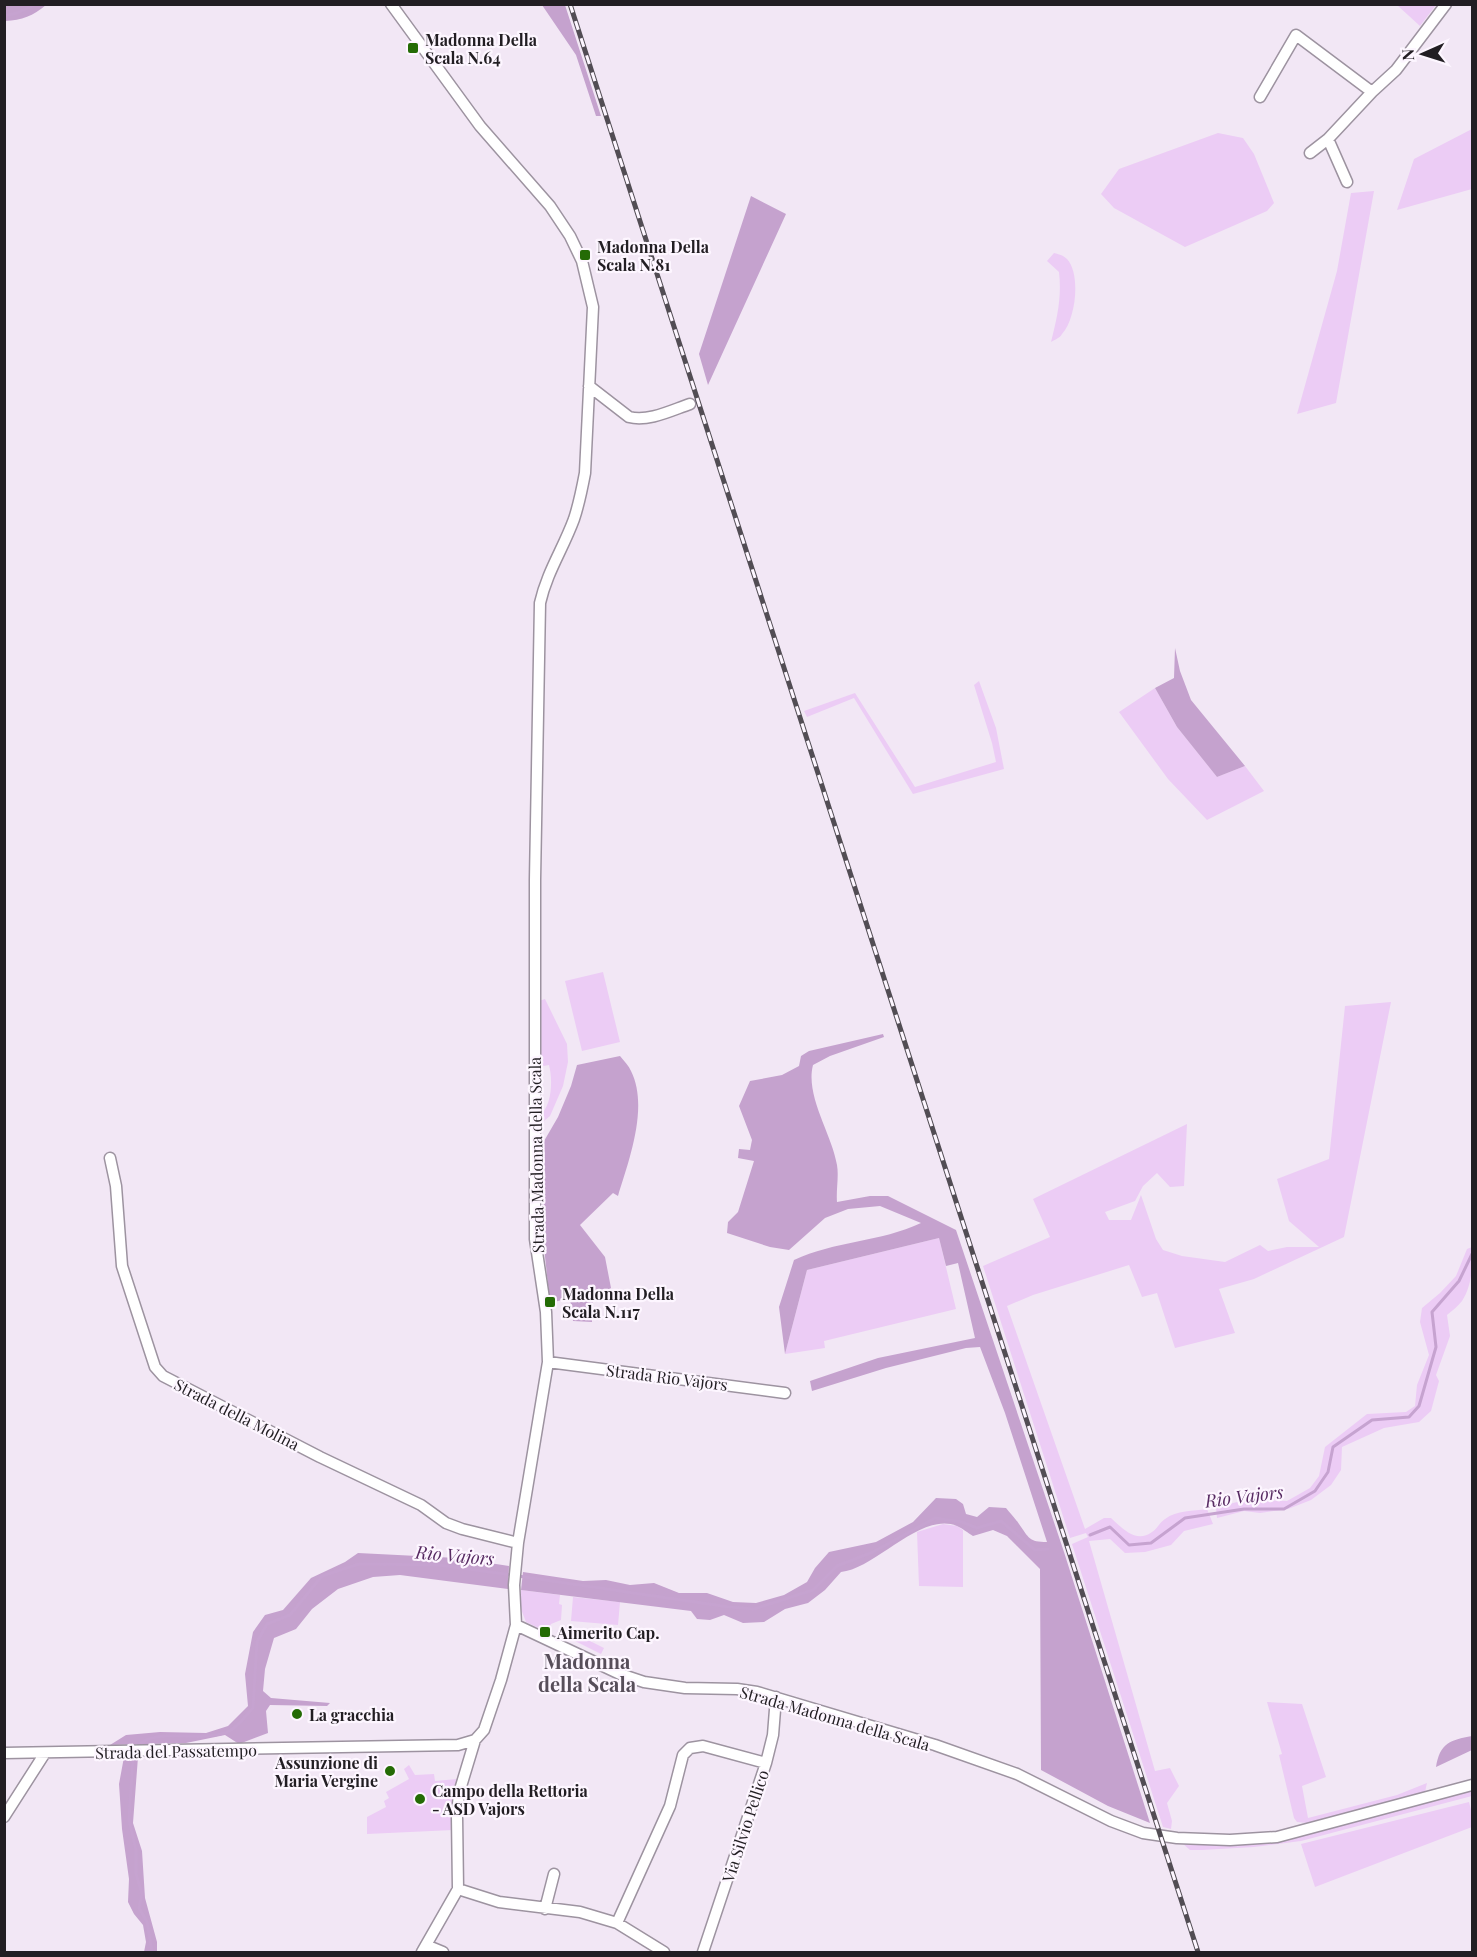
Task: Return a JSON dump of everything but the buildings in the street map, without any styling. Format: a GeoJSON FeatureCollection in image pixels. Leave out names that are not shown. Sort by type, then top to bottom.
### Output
{"type":"FeatureCollection","features":[{"type":"Feature","properties":{"kind":"street","name":"Strada Madonna della Scala"},"geometry":{"type":"LineString","coordinates":[[391,4],[480,126],[550,206],[570,236],[582,261],[593,308],[585,464],[581,495],[573,520],[545,582],[540,603],[535,880],[535,1239],[548,1336],[548,1362],[518,1543],[514,1585],[516,1625],[620,1674],[644,1682],[685,1688],[737,1689],[776,1697],[945,1749],[1017,1774],[1111,1821],[1143,1833],[1177,1838],[1230,1840],[1277,1837],[1473,1785]]}},
{"type":"Feature","properties":{"kind":"street"},"geometry":{"type":"LineString","coordinates":[[1310,153],[1328,139],[1396,70],[1446,4]]}},
{"type":"Feature","properties":{"kind":"street"},"geometry":{"type":"LineString","coordinates":[[1260,97],[1296,35],[1372,92]]}},
{"type":"Feature","properties":{"kind":"street"},"geometry":{"type":"LineString","coordinates":[[1328,139],[1347,182]]}},
{"type":"Feature","properties":{"kind":"street"},"geometry":{"type":"LineString","coordinates":[[590,386],[629,417],[637,419],[648,418],[690,404]]}},
{"type":"Feature","properties":{"kind":"street","name":"Strada della Molina"},"geometry":{"type":"LineString","coordinates":[[110,1158],[116,1186],[122,1266],[155,1367],[163,1376],[320,1457],[421,1505],[446,1523],[462,1530],[518,1543]]}},
{"type":"Feature","properties":{"kind":"street","name":"Strada Rio Vajors"},"geometry":{"type":"LineString","coordinates":[[548,1362],[785,1393]]}},
{"type":"Feature","properties":{"kind":"street"},"geometry":{"type":"LineString","coordinates":[[443,1953],[424,1949],[458,1888],[459,1793],[475,1740],[484,1730],[501,1680],[516,1625]]}},
{"type":"Feature","properties":{"kind":"street","name":"Via Silvio Pellico"},"geometry":{"type":"LineString","coordinates":[[703,1953],[773,1735],[776,1697]]}},
{"type":"Feature","properties":{"kind":"street","name":"Strada del Passatempo"},"geometry":{"type":"LineString","coordinates":[[4,1753],[458,1745],[475,1740]]}},
{"type":"Feature","properties":{"kind":"street"},"geometry":{"type":"LineString","coordinates":[[617,1923],[670,1806],[684,1755],[690,1748],[703,1746],[765,1763]]}},
{"type":"Feature","properties":{"kind":"street"},"geometry":{"type":"LineString","coordinates":[[4,1817],[45,1753]]}},
{"type":"Feature","properties":{"kind":"street"},"geometry":{"type":"LineString","coordinates":[[545,1910],[554,1874]]}},
{"type":"Feature","properties":{"kind":"street"},"geometry":{"type":"LineString","coordinates":[[458,1888],[499,1902],[545,1910],[580,1912],[617,1923],[664,1953]]}},
{"type":"Feature","properties":{"kind":"shaded area"},"geometry":{"type":"Polygon","coordinates":[[[4,5],[46,5],[27,17],[5,21],[4,5]]]}},
{"type":"Feature","properties":{"kind":"shaded area"},"geometry":{"type":"Polygon","coordinates":[[[542,5],[565,5],[601,116],[596,116],[576,55],[542,5]]]}},
{"type":"Feature","properties":{"kind":"shaded area"},"geometry":{"type":"Polygon","coordinates":[[[1397,5],[1436,5],[1420,26],[1397,5]]]}},
{"type":"Feature","properties":{"kind":"shaded area"},"geometry":{"type":"Polygon","coordinates":[[[1472,129],[1472,189],[1397,210],[1414,159],[1472,129]]]}},
{"type":"Feature","properties":{"kind":"shaded area"},"geometry":{"type":"Polygon","coordinates":[[[1218,133],[1243,138],[1254,154],[1274,203],[1267,211],[1185,247],[1114,208],[1101,194],[1119,169],[1218,133]]]}},
{"type":"Feature","properties":{"kind":"shaded area"},"geometry":{"type":"Polygon","coordinates":[[[1374,191],[1336,403],[1297,414],[1337,271],[1351,193],[1374,191]]]}},
{"type":"Feature","properties":{"kind":"shaded area"},"geometry":{"type":"Polygon","coordinates":[[[751,196],[786,214],[708,385],[699,354],[751,196]]]}},
{"type":"Feature","properties":{"kind":"shaded area"},"geometry":{"type":"Polygon","coordinates":[[[1054,253],[1067,259],[1071,266],[1075,296],[1067,327],[1060,337],[1051,342],[1060,290],[1059,272],[1047,261],[1054,253]]]}},
{"type":"Feature","properties":{"kind":"shaded area"},"geometry":{"type":"Polygon","coordinates":[[[1175,648],[1180,671],[1191,700],[1245,766],[1217,777],[1177,727],[1155,688],[1174,678],[1175,648]]]}},
{"type":"Feature","properties":{"kind":"shaded area"},"geometry":{"type":"Polygon","coordinates":[[[979,681],[996,728],[1004,769],[913,794],[854,698],[807,717],[804,711],[855,693],[915,787],[996,762],[974,685],[979,681]]]}},
{"type":"Feature","properties":{"kind":"shaded area"},"geometry":{"type":"Polygon","coordinates":[[[1155,688],[1177,727],[1217,777],[1245,766],[1264,791],[1207,820],[1168,779],[1119,712],[1155,688]]]}},
{"type":"Feature","properties":{"kind":"shaded area"},"geometry":{"type":"Polygon","coordinates":[[[603,972],[620,1042],[582,1051],[565,981],[603,972]]]}},
{"type":"Feature","properties":{"kind":"shaded area"},"geometry":{"type":"Polygon","coordinates":[[[545,999],[567,1044],[568,1062],[563,1086],[550,1116],[539,1125],[539,1116],[547,1106],[551,1085],[549,1065],[538,1067],[539,1001],[545,999]]]}},
{"type":"Feature","properties":{"kind":"shaded area"},"geometry":{"type":"Polygon","coordinates":[[[1391,1002],[1344,1237],[1254,1279],[1219,1289],[1235,1333],[1175,1348],[1157,1293],[1142,1297],[1129,1265],[1033,1295],[1007,1306],[1085,1529],[1104,1518],[1111,1518],[1130,1533],[1140,1536],[1152,1532],[1170,1516],[1185,1511],[1207,1509],[1213,1524],[1184,1531],[1171,1545],[1145,1552],[1125,1553],[1110,1539],[1089,1541],[1155,1771],[1170,1768],[1179,1786],[1167,1803],[1172,1821],[1171,1829],[1163,1827],[1072,1544],[1088,1537],[1086,1533],[1070,1538],[983,1266],[1050,1237],[1033,1199],[1187,1124],[1184,1186],[1170,1187],[1157,1173],[1143,1186],[1135,1201],[1105,1212],[1109,1220],[1131,1220],[1141,1195],[1156,1239],[1163,1250],[1182,1256],[1225,1262],[1260,1245],[1268,1251],[1287,1247],[1319,1247],[1289,1221],[1277,1179],[1329,1159],[1345,1006],[1391,1002]]]}},
{"type":"Feature","properties":{"kind":"shaded area"},"geometry":{"type":"Polygon","coordinates":[[[883,1034],[884,1037],[830,1056],[813,1065],[812,1077],[816,1102],[837,1165],[837,1202],[870,1196],[888,1196],[956,1230],[1064,1552],[1150,1823],[1108,1806],[1041,1770],[1040,1569],[1007,1536],[993,1530],[973,1536],[957,1526],[943,1524],[928,1526],[854,1569],[841,1572],[825,1590],[808,1603],[785,1609],[764,1622],[743,1623],[724,1615],[710,1620],[697,1619],[691,1611],[521,1590],[523,1572],[583,1581],[606,1580],[630,1585],[654,1583],[679,1593],[707,1593],[733,1602],[756,1603],[784,1595],[807,1582],[815,1568],[829,1552],[876,1542],[913,1522],[936,1498],[956,1499],[963,1504],[966,1514],[977,1517],[989,1507],[1006,1508],[1030,1538],[1047,1542],[1005,1413],[980,1347],[966,1348],[886,1368],[812,1391],[810,1381],[878,1358],[975,1338],[958,1263],[946,1266],[939,1238],[807,1270],[785,1354],[779,1307],[794,1260],[825,1249],[890,1234],[921,1223],[880,1206],[848,1209],[825,1218],[789,1250],[770,1247],[727,1233],[728,1222],[738,1212],[754,1161],[738,1158],[739,1149],[750,1150],[752,1140],[739,1106],[750,1081],[782,1075],[799,1066],[801,1056],[809,1051],[883,1034]]]}},
{"type":"Feature","properties":{"kind":"shaded area"},"geometry":{"type":"Polygon","coordinates":[[[620,1056],[628,1065],[636,1085],[638,1117],[632,1150],[618,1196],[613,1193],[580,1225],[605,1257],[611,1288],[592,1303],[592,1322],[573,1321],[570,1298],[550,1303],[543,1238],[540,1148],[558,1117],[577,1065],[620,1056]]]}},
{"type":"Feature","properties":{"kind":"shaded area"},"geometry":{"type":"Polygon","coordinates":[[[939,1238],[956,1309],[824,1341],[825,1348],[785,1354],[807,1270],[939,1238]]]}},
{"type":"Feature","properties":{"kind":"shaded area"},"geometry":{"type":"Polygon","coordinates":[[[1472,1247],[1472,1268],[1468,1289],[1462,1301],[1447,1315],[1450,1336],[1436,1375],[1439,1381],[1431,1411],[1419,1422],[1384,1428],[1342,1447],[1341,1470],[1331,1485],[1311,1500],[1288,1509],[1260,1513],[1244,1511],[1217,1518],[1216,1507],[1246,1500],[1287,1501],[1310,1488],[1319,1476],[1325,1447],[1367,1414],[1406,1412],[1415,1406],[1417,1385],[1429,1355],[1420,1322],[1422,1308],[1456,1276],[1467,1249],[1472,1247]]]}},
{"type":"Feature","properties":{"kind":"shaded area"},"geometry":{"type":"Polygon","coordinates":[[[943,1524],[957,1526],[963,1530],[963,1587],[919,1586],[917,1532],[943,1524]]]}},
{"type":"Feature","properties":{"kind":"shaded area"},"geometry":{"type":"Polygon","coordinates":[[[358,1553],[457,1558],[509,1566],[508,1589],[400,1575],[373,1577],[338,1589],[312,1609],[296,1629],[274,1638],[265,1669],[263,1691],[271,1698],[330,1703],[327,1706],[270,1705],[266,1711],[268,1733],[239,1744],[225,1735],[186,1743],[110,1745],[126,1735],[160,1732],[206,1733],[228,1726],[248,1706],[245,1674],[253,1632],[265,1615],[283,1610],[311,1578],[345,1562],[358,1553]]]}},
{"type":"Feature","properties":{"kind":"shaded area"},"geometry":{"type":"Polygon","coordinates":[[[521,1590],[560,1595],[561,1620],[551,1624],[547,1632],[526,1622],[521,1609],[521,1590]]]}},
{"type":"Feature","properties":{"kind":"shaded area"},"geometry":{"type":"Polygon","coordinates":[[[573,1597],[620,1602],[618,1625],[571,1621],[573,1597]]]}},
{"type":"Feature","properties":{"kind":"shaded area"},"geometry":{"type":"Polygon","coordinates":[[[559,1629],[572,1635],[574,1633],[604,1648],[601,1654],[557,1632],[559,1629]]]}},
{"type":"Feature","properties":{"kind":"shaded area"},"geometry":{"type":"Polygon","coordinates":[[[1267,1702],[1302,1704],[1326,1777],[1302,1786],[1308,1818],[1397,1795],[1427,1783],[1425,1792],[1307,1823],[1297,1822],[1294,1818],[1279,1755],[1282,1754],[1267,1702]]]}},
{"type":"Feature","properties":{"kind":"shaded area"},"geometry":{"type":"Polygon","coordinates":[[[1472,1736],[1472,1750],[1436,1767],[1440,1753],[1447,1744],[1472,1736]]]}},
{"type":"Feature","properties":{"kind":"shaded area"},"geometry":{"type":"Polygon","coordinates":[[[124,1757],[138,1757],[133,1823],[142,1851],[145,1898],[157,1942],[157,1952],[144,1952],[146,1942],[143,1925],[128,1902],[129,1879],[119,1784],[124,1757]]]}},
{"type":"Feature","properties":{"kind":"shaded area","name":"Campo della Rettoria - ASD Vajors"},"geometry":{"type":"Polygon","coordinates":[[[409,1765],[415,1775],[434,1774],[435,1781],[457,1779],[454,1787],[453,1830],[367,1834],[367,1817],[386,1807],[384,1801],[389,1798],[386,1792],[409,1779],[404,1769],[409,1765]]]}},
{"type":"Feature","properties":{"kind":"shaded area"},"geometry":{"type":"Polygon","coordinates":[[[1472,1788],[1472,1796],[1301,1841],[1202,1850],[1190,1850],[1182,1843],[1262,1841],[1472,1788]]]}},
{"type":"Feature","properties":{"kind":"shaded area"},"geometry":{"type":"Polygon","coordinates":[[[1469,1802],[1472,1827],[1315,1887],[1301,1844],[1469,1802]]]}},
{"type":"Feature","properties":{"kind":"waterway"},"geometry":{"type":"LineString","coordinates":[[4,16],[36,4]]}},
{"type":"Feature","properties":{"kind":"waterway","name":"Rio Vajors"},"geometry":{"type":"LineString","coordinates":[[1090,1535],[1110,1527],[1129,1545],[1151,1543],[1185,1518],[1244,1509],[1284,1509],[1315,1491],[1328,1472],[1333,1447],[1372,1420],[1409,1417],[1419,1406],[1436,1347],[1432,1312],[1459,1281],[1472,1254]]}},
{"type":"Feature","properties":{"kind":"waterway","name":"Rio Vajors"},"geometry":{"type":"LineString","coordinates":[[518,1576],[754,1609],[813,1590],[837,1566],[873,1552],[935,1518],[962,1522],[977,1528],[1001,1521],[1035,1550],[1048,1549]]}},
{"type":"Feature","properties":{"kind":"waterway","name":"Rio Vajors"},"geometry":{"type":"LineString","coordinates":[[138,1746],[145,1740],[155,1737],[219,1735],[239,1724],[253,1708],[257,1642],[267,1624],[290,1615],[322,1576],[359,1564],[439,1565],[512,1575]]}},
{"type":"Feature","properties":{"kind":"waterway","name":"Rio Vajors"},"geometry":{"type":"LineString","coordinates":[[135,1752],[129,1820],[136,1850],[136,1874],[142,1894],[139,1908],[147,1922],[152,1952]]}},
{"type":"Feature","properties":{"kind":"railway"},"geometry":{"type":"LineString","coordinates":[[570,4],[1198,1952]]}},
{"type":"Feature","properties":{"kind":"place","name":"Madonna Della Scala N.64"},"geometry":{"type":"Point","coordinates":[413,48]}},
{"type":"Feature","properties":{"kind":"place","name":"Madonna Della Scala N.81"},"geometry":{"type":"Point","coordinates":[585,255]}},
{"type":"Feature","properties":{"kind":"place","name":"Madonna Della Scala N.117"},"geometry":{"type":"Point","coordinates":[550,1302]}},
{"type":"Feature","properties":{"kind":"place","name":"Aimerito Cap."},"geometry":{"type":"Point","coordinates":[545,1632]}},
{"type":"Feature","properties":{"kind":"place","name":"La gracchia"},"geometry":{"type":"Point","coordinates":[297,1714]}},
{"type":"Feature","properties":{"kind":"place","name":"Assunzione di Maria Vergine"},"geometry":{"type":"Point","coordinates":[390,1771]}},
{"type":"Feature","properties":{"kind":"place","name":"Campo della Rettoria - ASD Vajors"},"geometry":{"type":"Point","coordinates":[420,1799]}},
{"type":"Feature","properties":{"kind":"district","name":"Madonna della Scala"},"geometry":{"type":"Point","coordinates":[587,1672]}}]}
